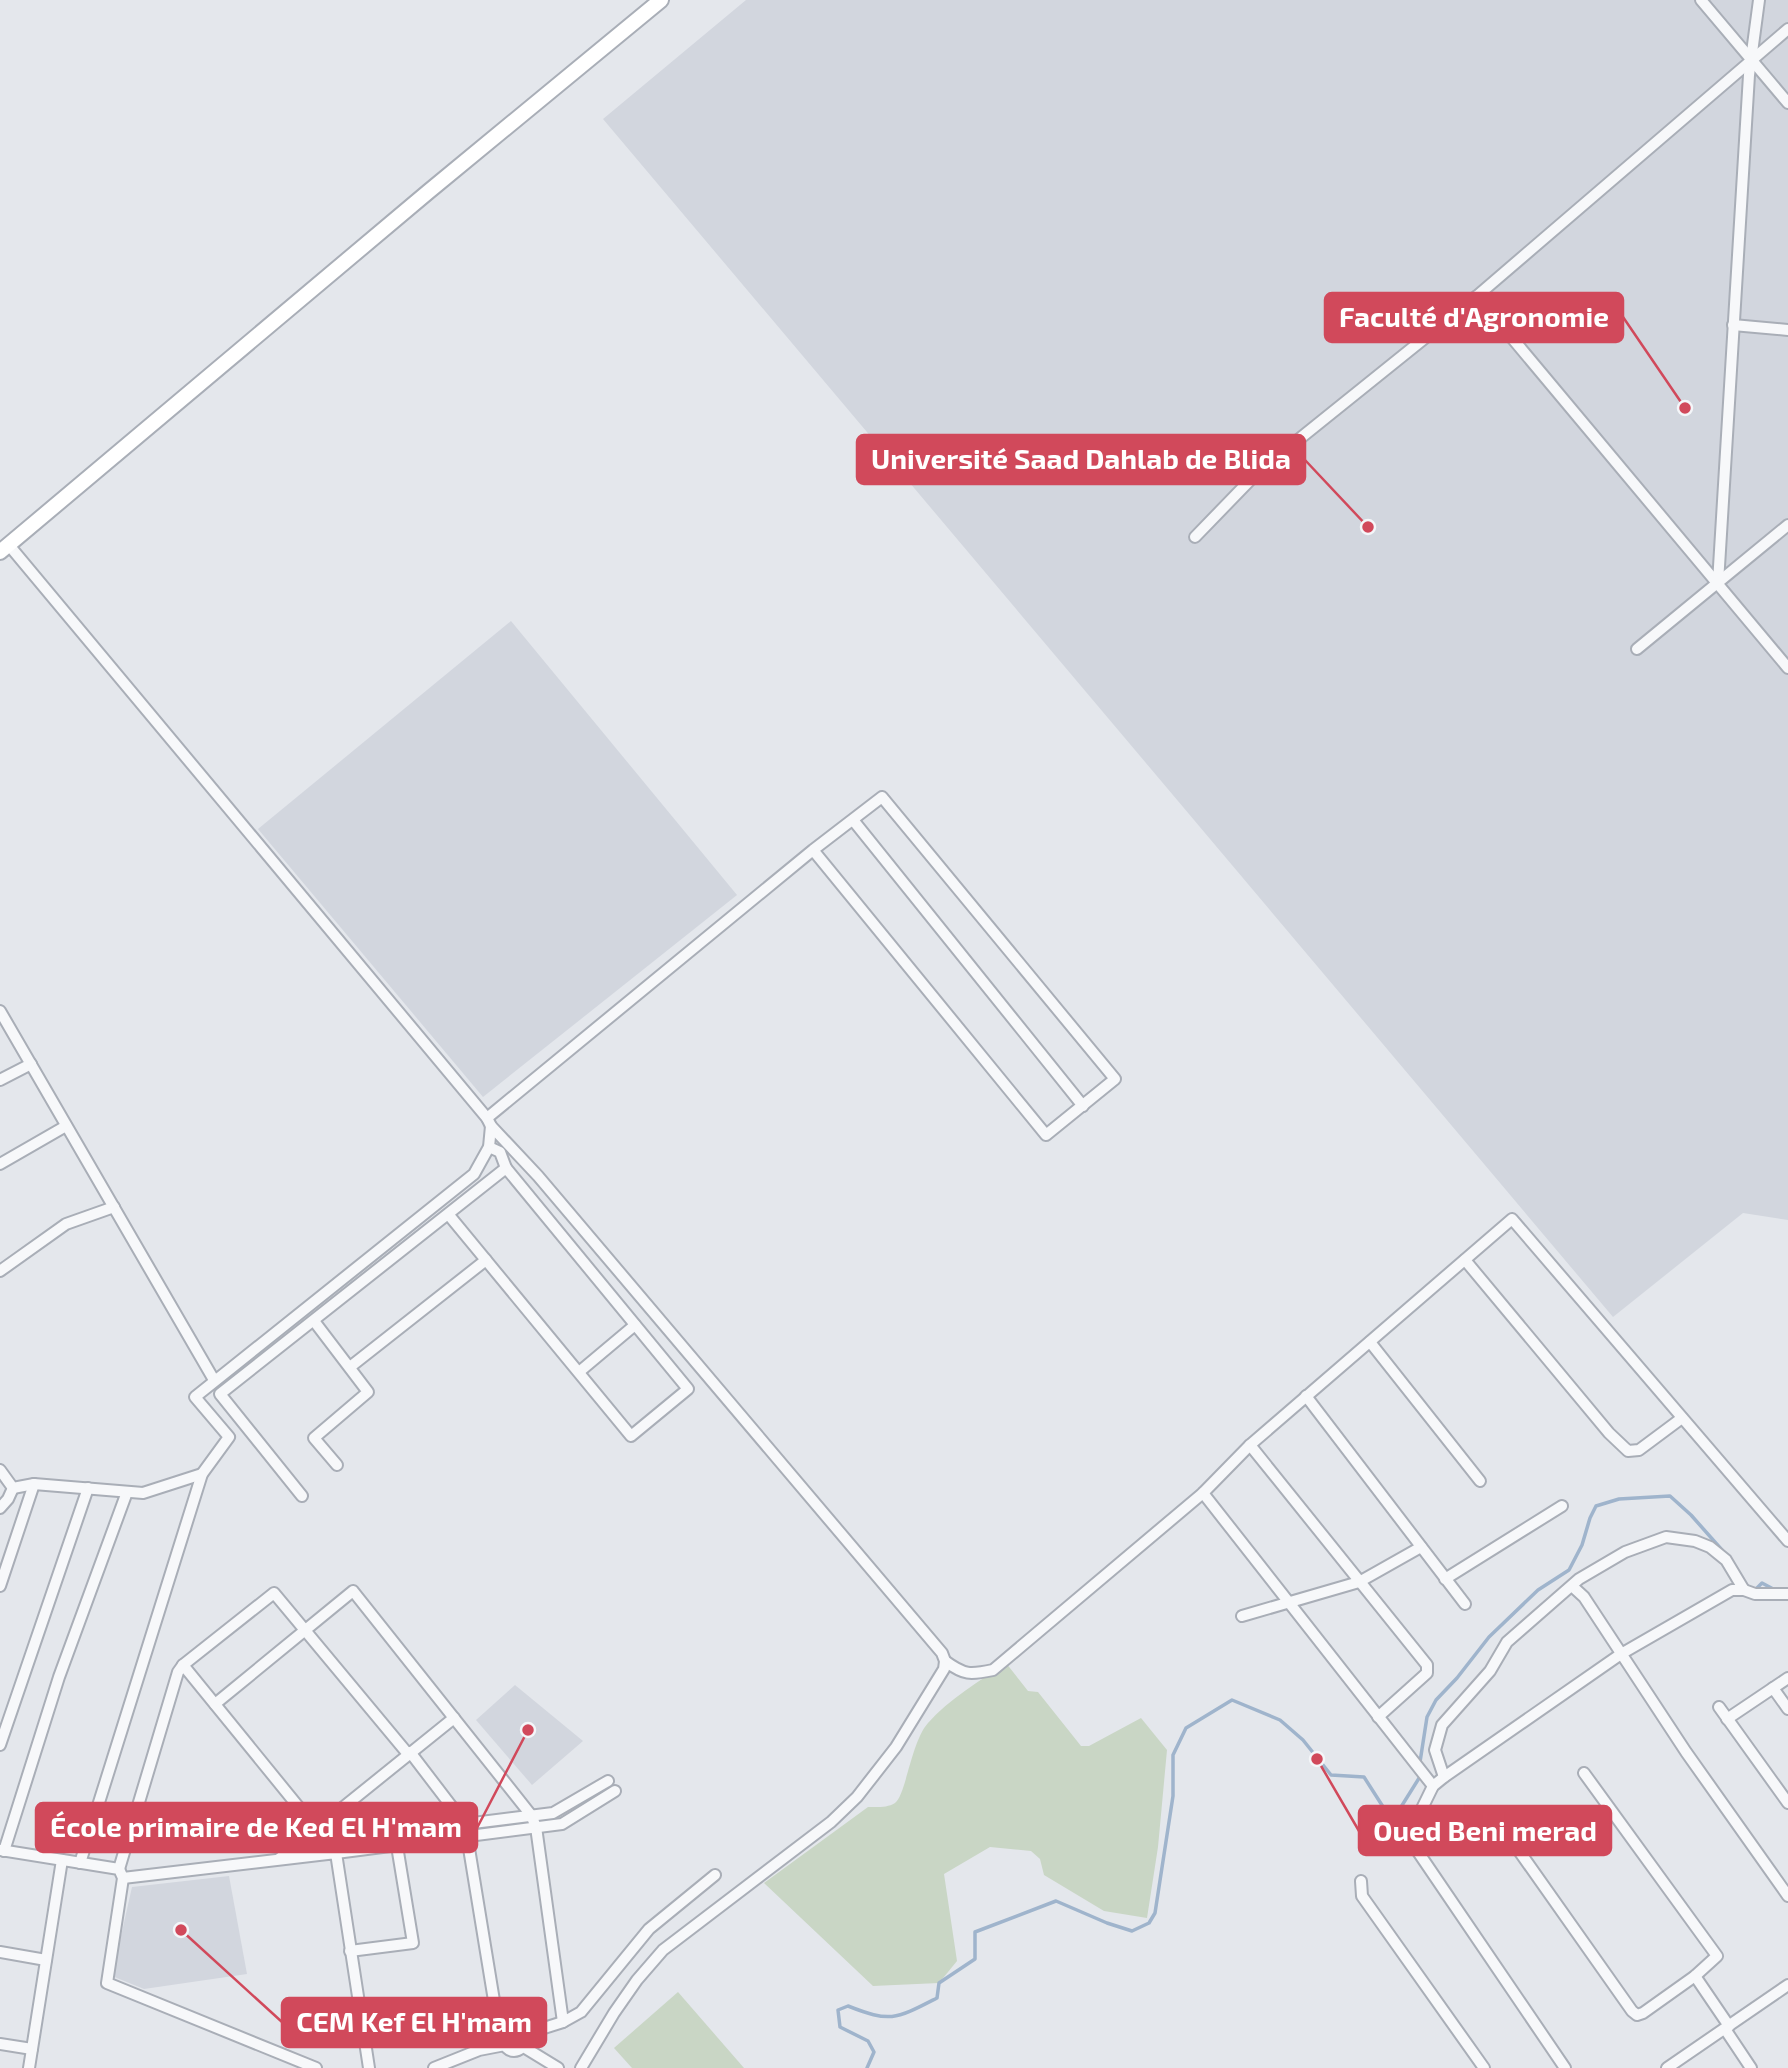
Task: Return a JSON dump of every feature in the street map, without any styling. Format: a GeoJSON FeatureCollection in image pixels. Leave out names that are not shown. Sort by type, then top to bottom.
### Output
{"type":"FeatureCollection","features":[{"type":"Feature","properties":{"kind":"street"},"geometry":{"type":"LineString","coordinates":[[661,0],[4,548],[489,1122],[504,1149],[556,1197],[946,1661],[960,1672],[974,1674],[992,1670],[1203,1493],[1250,1445],[1512,1219],[1788,1541]]}},
{"type":"Feature","properties":{"kind":"street"},"geometry":{"type":"LineString","coordinates":[[1701,0],[1788,103]]}},
{"type":"Feature","properties":{"kind":"street"},"geometry":{"type":"LineString","coordinates":[[1718,583],[1751,60],[1759,0]]}},
{"type":"Feature","properties":{"kind":"street"},"geometry":{"type":"LineString","coordinates":[[1195,537],[1257,473],[1476,296],[1788,29]]}},
{"type":"Feature","properties":{"kind":"street"},"geometry":{"type":"LineString","coordinates":[[1476,296],[1788,668]]}},
{"type":"Feature","properties":{"kind":"street"},"geometry":{"type":"LineString","coordinates":[[1733,325],[1788,330]]}},
{"type":"Feature","properties":{"kind":"street"},"geometry":{"type":"LineString","coordinates":[[1637,649],[1788,525]]}},
{"type":"Feature","properties":{"kind":"street"},"geometry":{"type":"LineString","coordinates":[[80,1863],[202,1474],[229,1437],[195,1397],[474,1174],[489,1147],[489,1122],[813,850],[882,797],[1115,1079],[1046,1135],[813,850]]}},
{"type":"Feature","properties":{"kind":"street"},"geometry":{"type":"LineString","coordinates":[[853,820],[1083,1106]]}},
{"type":"Feature","properties":{"kind":"street"},"geometry":{"type":"LineString","coordinates":[[1,1016],[214,1380]]}},
{"type":"Feature","properties":{"kind":"street"},"geometry":{"type":"LineString","coordinates":[[0,1080],[31,1064]]}},
{"type":"Feature","properties":{"kind":"street"},"geometry":{"type":"LineString","coordinates":[[0,1164],[66,1126]]}},
{"type":"Feature","properties":{"kind":"street"},"geometry":{"type":"LineString","coordinates":[[489,1147],[504,1149]]}},
{"type":"Feature","properties":{"kind":"street"},"geometry":{"type":"LineString","coordinates":[[448,1214],[631,1436],[688,1389],[506,1168],[504,1149]]}},
{"type":"Feature","properties":{"kind":"street"},"geometry":{"type":"LineString","coordinates":[[302,1496],[219,1394],[506,1168]]}},
{"type":"Feature","properties":{"kind":"street"},"geometry":{"type":"LineString","coordinates":[[0,1271],[66,1224],[114,1208]]}},
{"type":"Feature","properties":{"kind":"street"},"geometry":{"type":"LineString","coordinates":[[1465,1259],[1609,1433],[1628,1451],[1639,1450],[1682,1418]]}},
{"type":"Feature","properties":{"kind":"street"},"geometry":{"type":"LineString","coordinates":[[350,1367],[486,1260]]}},
{"type":"Feature","properties":{"kind":"street"},"geometry":{"type":"LineString","coordinates":[[314,1321],[368,1391],[314,1438],[337,1465]]}},
{"type":"Feature","properties":{"kind":"street"},"geometry":{"type":"LineString","coordinates":[[579,1372],[635,1325]]}},
{"type":"Feature","properties":{"kind":"street"},"geometry":{"type":"LineString","coordinates":[[1370,1342],[1480,1481]]}},
{"type":"Feature","properties":{"kind":"street"},"geometry":{"type":"LineString","coordinates":[[1306,1396],[1465,1604]]}},
{"type":"Feature","properties":{"kind":"street"},"geometry":{"type":"LineString","coordinates":[[1250,1445],[1428,1670],[1378,1717]]}},
{"type":"Feature","properties":{"kind":"street"},"geometry":{"type":"LineString","coordinates":[[0,1470],[13,1488]]}},
{"type":"Feature","properties":{"kind":"street"},"geometry":{"type":"LineString","coordinates":[[0,1508],[13,1488],[34,1484],[143,1493],[202,1474]]}},
{"type":"Feature","properties":{"kind":"street"},"geometry":{"type":"LineString","coordinates":[[0,1586],[34,1484]]}},
{"type":"Feature","properties":{"kind":"street"},"geometry":{"type":"LineString","coordinates":[[0,1745],[88,1488]]}},
{"type":"Feature","properties":{"kind":"street"},"geometry":{"type":"LineString","coordinates":[[127,1492],[59,1677],[2,1850],[80,1863],[121,1874],[336,1853],[397,1846],[531,1815],[553,1813],[608,1781]]}},
{"type":"Feature","properties":{"kind":"street"},"geometry":{"type":"LineString","coordinates":[[1203,1493],[1433,1786]]}},
{"type":"Feature","properties":{"kind":"street"},"geometry":{"type":"LineString","coordinates":[[1445,1579],[1562,1506]]}},
{"type":"Feature","properties":{"kind":"street"},"geometry":{"type":"LineString","coordinates":[[1444,1777],[1435,1750],[1442,1725],[1490,1671],[1507,1642],[1579,1579],[1625,1552],[1666,1537],[1695,1541],[1710,1547],[1726,1560],[1744,1590]]}},
{"type":"Feature","properties":{"kind":"street"},"geometry":{"type":"LineString","coordinates":[[1242,1616],[1359,1581],[1421,1547]]}},
{"type":"Feature","properties":{"kind":"street"},"geometry":{"type":"LineString","coordinates":[[1572,1586],[1584,1597],[1686,1752],[1788,1896]]}},
{"type":"Feature","properties":{"kind":"street"},"geometry":{"type":"LineString","coordinates":[[1564,2068],[1412,1843],[1412,1829],[1433,1786],[1621,1654],[1732,1590],[1755,1594],[1788,1594]]}},
{"type":"Feature","properties":{"kind":"street"},"geometry":{"type":"LineString","coordinates":[[215,1704],[353,1591],[531,1815],[536,1827],[563,2022]]}},
{"type":"Feature","properties":{"kind":"street"},"geometry":{"type":"LineString","coordinates":[[316,2068],[107,1983],[121,1874],[178,1672],[183,1665],[274,1593],[409,1753],[466,1830],[498,2025],[505,2042],[514,2050],[522,2040],[581,2012],[649,1929],[715,1875]]}},
{"type":"Feature","properties":{"kind":"street"},"geometry":{"type":"LineString","coordinates":[[581,2068],[622,2002],[663,1950],[831,1822],[857,1797],[897,1747],[944,1669],[946,1661]]}},
{"type":"Feature","properties":{"kind":"street"},"geometry":{"type":"LineString","coordinates":[[183,1665],[336,1853],[369,2068]]}},
{"type":"Feature","properties":{"kind":"street"},"geometry":{"type":"LineString","coordinates":[[1727,1719],[1788,1678]]}},
{"type":"Feature","properties":{"kind":"street"},"geometry":{"type":"LineString","coordinates":[[1773,1688],[1788,1709]]}},
{"type":"Feature","properties":{"kind":"street"},"geometry":{"type":"LineString","coordinates":[[1719,1707],[1788,1803]]}},
{"type":"Feature","properties":{"kind":"street"},"geometry":{"type":"LineString","coordinates":[[279,1859],[320,1833],[409,1753],[454,1718]]}},
{"type":"Feature","properties":{"kind":"street"},"geometry":{"type":"LineString","coordinates":[[1493,1814],[1632,2011],[1637,2015],[1643,2013],[1716,1960],[1715,1952],[1584,1773]]}},
{"type":"Feature","properties":{"kind":"street"},"geometry":{"type":"LineString","coordinates":[[320,1833],[466,1830],[562,1824],[615,1791]]}},
{"type":"Feature","properties":{"kind":"street"},"geometry":{"type":"LineString","coordinates":[[350,1951],[413,1943],[397,1846]]}},
{"type":"Feature","properties":{"kind":"street"},"geometry":{"type":"LineString","coordinates":[[29,2068],[62,1860]]}},
{"type":"Feature","properties":{"kind":"street"},"geometry":{"type":"LineString","coordinates":[[1361,1881],[1362,1896],[1484,2068]]}},
{"type":"Feature","properties":{"kind":"street"},"geometry":{"type":"LineString","coordinates":[[0,1952],[46,1960]]}},
{"type":"Feature","properties":{"kind":"street"},"geometry":{"type":"LineString","coordinates":[[1695,1976],[1751,2068]]}},
{"type":"Feature","properties":{"kind":"street"},"geometry":{"type":"LineString","coordinates":[[1667,2068],[1788,1985]]}},
{"type":"Feature","properties":{"kind":"street"},"geometry":{"type":"LineString","coordinates":[[435,2068],[505,2042],[511,2031],[517,2031],[522,2040],[558,2068]]}},
{"type":"Feature","properties":{"kind":"street"},"geometry":{"type":"LineString","coordinates":[[0,2044],[32,2049]]}},
{"type":"Feature","properties":{"kind":"shaded area"},"geometry":{"type":"Polygon","coordinates":[[[746,0],[1788,0],[1788,1220],[1743,1213],[1613,1317],[603,119],[746,0]]]}},
{"type":"Feature","properties":{"kind":"shaded area"},"geometry":{"type":"Polygon","coordinates":[[[511,621],[737,895],[483,1097],[258,829],[511,621]]]}},
{"type":"Feature","properties":{"kind":"shaded area"},"geometry":{"type":"Polygon","coordinates":[[[515,1685],[583,1741],[532,1785],[476,1720],[515,1685]]]}},
{"type":"Feature","properties":{"kind":"shaded area"},"geometry":{"type":"Polygon","coordinates":[[[229,1876],[247,1974],[144,1989],[112,1976],[132,1887],[229,1876]]]}},
{"type":"Feature","properties":{"kind":"green space"},"geometry":{"type":"Polygon","coordinates":[[[1006,1663],[1028,1691],[1038,1692],[1081,1746],[1089,1746],[1141,1718],[1167,1750],[1158,1847],[1147,1918],[1104,1911],[1044,1875],[1040,1859],[1031,1851],[990,1847],[944,1874],[957,1961],[939,1983],[873,1986],[764,1883],[868,1807],[895,1803],[902,1790],[917,1742],[928,1723],[955,1698],[1006,1663]]]}},
{"type":"Feature","properties":{"kind":"green space"},"geometry":{"type":"Polygon","coordinates":[[[678,1992],[744,2068],[632,2068],[614,2048],[678,1992]]]}},
{"type":"Feature","properties":{"kind":"waterway"},"geometry":{"type":"LineString","coordinates":[[1420,1762],[1427,1717],[1436,1700],[1489,1637],[1538,1590],[1569,1570],[1582,1545],[1596,1506],[1619,1499],[1670,1496],[1722,1550]]}},
{"type":"Feature","properties":{"kind":"waterway"},"geometry":{"type":"LineString","coordinates":[[1755,1590],[1762,1583],[1777,1591]]}},
{"type":"Feature","properties":{"kind":"waterway"},"geometry":{"type":"LineString","coordinates":[[867,2068],[874,2052],[868,2041],[840,2027],[838,2010],[848,2006],[874,2015],[893,2016],[912,2011],[937,1998],[939,1983],[975,1959],[975,1932],[1056,1901],[1132,1931],[1149,1923],[1155,1913],[1173,1796],[1173,1755],[1186,1728],[1232,1700],[1280,1720],[1303,1740],[1331,1775],[1364,1777],[1387,1813],[1401,1807],[1421,1775]]}},
{"type":"Feature","properties":{"kind":"place","name":"Faculté d'Agronomie"},"geometry":{"type":"Point","coordinates":[1685,408]}},
{"type":"Feature","properties":{"kind":"place","name":"Université Saad Dahlab de Blida"},"geometry":{"type":"Point","coordinates":[1368,527]}},
{"type":"Feature","properties":{"kind":"place","name":"École primaire de Ked El H'mam"},"geometry":{"type":"Point","coordinates":[528,1730]}},
{"type":"Feature","properties":{"kind":"place","name":"Oued Beni merad"},"geometry":{"type":"Point","coordinates":[1317,1759]}},
{"type":"Feature","properties":{"kind":"place","name":"CEM Kef El H'mam"},"geometry":{"type":"Point","coordinates":[181,1930]}}]}
